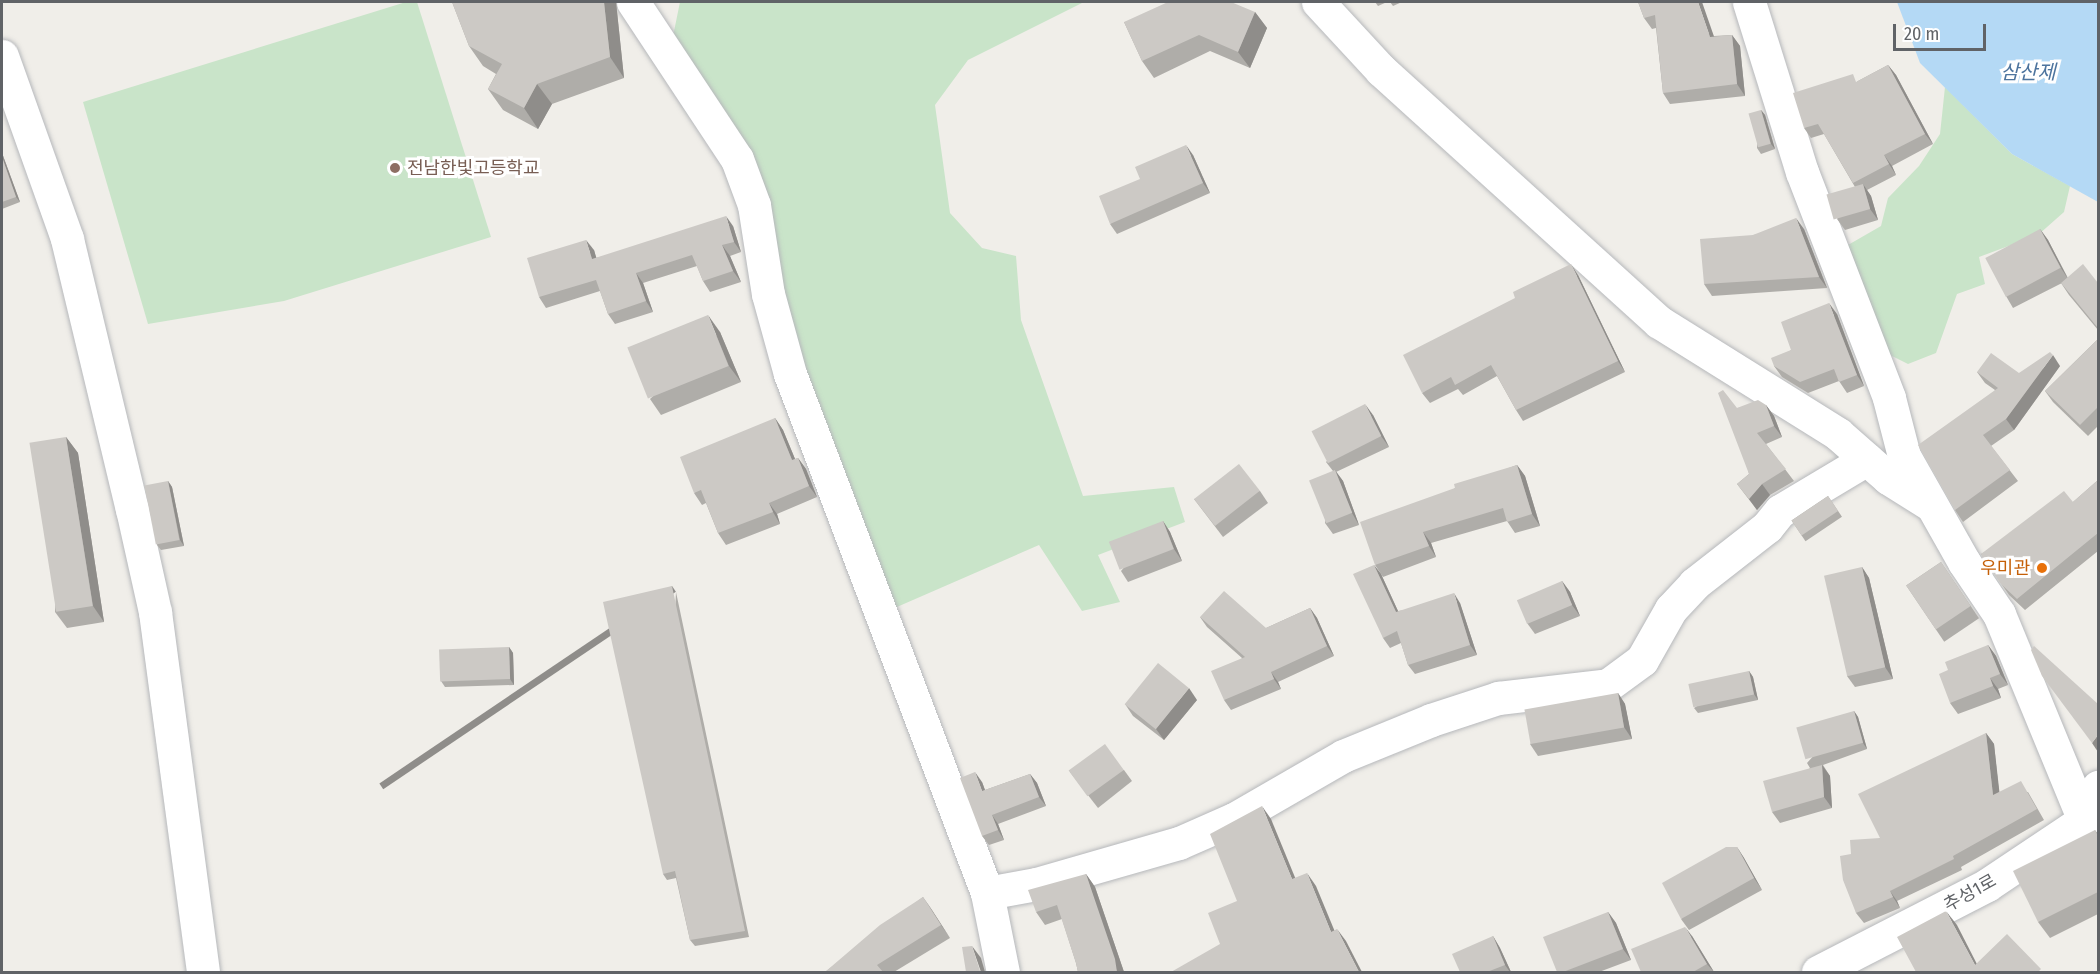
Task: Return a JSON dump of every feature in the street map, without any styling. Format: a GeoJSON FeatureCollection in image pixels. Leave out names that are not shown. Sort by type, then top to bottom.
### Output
{"type":"FeatureCollection","features":[{"type":"Feature","properties":{"kind":"street"},"geometry":{"type":"LineString","coordinates":[[633,2],[737,159],[754,205],[768,294],[790,374],[987,893],[1003,972]]}},
{"type":"Feature","properties":{"kind":"street"},"geometry":{"type":"LineString","coordinates":[[1318,2],[1381,70],[1636,303],[1686,340],[1838,434],[1888,478],[1933,506]]}},
{"type":"Feature","properties":{"kind":"street"},"geometry":{"type":"LineString","coordinates":[[1749,2],[1802,172],[1889,398],[1904,456],[2000,614],[2084,820]]}},
{"type":"Feature","properties":{"kind":"street"},"geometry":{"type":"LineString","coordinates":[[2,56],[67,239],[135,520],[155,612],[203,972]]}},
{"type":"Feature","properties":{"kind":"street"},"geometry":{"type":"LineString","coordinates":[[987,893],[1036,884],[1179,843],[1242,815],[1343,756],[1442,716],[1498,698],[1608,685],[1630,672],[1642,660],[1671,609],[1694,584],[1767,527],[1780,511],[1867,459]]}},
{"type":"Feature","properties":{"kind":"street"},"geometry":{"type":"LineString","coordinates":[[2084,820],[2098,787]]}},
{"type":"Feature","properties":{"kind":"street","name":"추성1로"},"geometry":{"type":"LineString","coordinates":[[1818,972],[1987,885],[2084,820]]}},
{"type":"Feature","properties":{"kind":"green space"},"geometry":{"type":"Polygon","coordinates":[[[406,2],[417,2],[491,237],[284,301],[148,324],[83,102],[406,2]]]}},
{"type":"Feature","properties":{"kind":"green space"},"geometry":{"type":"Polygon","coordinates":[[[680,2],[1084,2],[968,60],[935,105],[950,213],[982,248],[1016,256],[1021,320],[1083,496],[1174,487],[1185,522],[1098,555],[1120,602],[1082,611],[1039,545],[890,610],[801,377],[762,201],[671,46],[680,2]]]}},
{"type":"Feature","properties":{"kind":"green space"},"geometry":{"type":"Polygon","coordinates":[[[1945,87],[2012,154],[2070,186],[2064,212],[2038,235],[1979,257],[1985,284],[1957,294],[1936,353],[1908,364],[1890,355],[1848,245],[1881,226],[1888,198],[1919,166],[1940,134],[1945,87]]]}},
{"type":"Feature","properties":{"kind":"water","name":"삼산제"},"geometry":{"type":"Polygon","coordinates":[[[1897,2],[2098,2],[2098,202],[2012,154],[1920,63],[1897,2]]]}},
{"type":"Feature","properties":{"kind":"building"},"geometry":{"type":"Polygon","coordinates":[[[452,2],[604,2],[610,57],[537,84],[524,108],[488,89],[502,64],[469,46],[452,2]]]}},
{"type":"Feature","properties":{"kind":"building"},"geometry":{"type":"Polygon","coordinates":[[[1168,2],[1231,2],[1255,12],[1238,52],[1199,35],[1142,61],[1124,22],[1168,2]]]}},
{"type":"Feature","properties":{"kind":"building"},"geometry":{"type":"Polygon","coordinates":[[[1638,2],[1698,2],[1710,37],[1732,35],[1737,84],[1663,93],[1655,15],[1644,18],[1638,2]]]}},
{"type":"Feature","properties":{"kind":"building"},"geometry":{"type":"Polygon","coordinates":[[[1888,65],[1925,134],[1884,155],[1889,164],[1853,183],[1818,124],[1804,128],[1793,93],[1853,74],[1856,82],[1888,65]]]}},
{"type":"Feature","properties":{"kind":"building"},"geometry":{"type":"Polygon","coordinates":[[[1761,110],[1771,144],[1758,147],[1749,114],[1761,110]]]}},
{"type":"Feature","properties":{"kind":"building"},"geometry":{"type":"Polygon","coordinates":[[[1186,145],[1203,183],[1110,224],[1099,196],[1140,179],[1135,167],[1186,145]]]}},
{"type":"Feature","properties":{"kind":"building"},"geometry":{"type":"Polygon","coordinates":[[[2,157],[16,197],[2,202],[2,157]]]}},
{"type":"Feature","properties":{"kind":"building"},"geometry":{"type":"Polygon","coordinates":[[[1863,184],[1870,209],[1834,219],[1826,194],[1863,184]]]}},
{"type":"Feature","properties":{"kind":"building"},"geometry":{"type":"Polygon","coordinates":[[[726,216],[734,242],[722,245],[733,271],[703,281],[692,255],[636,273],[646,301],[608,314],[596,280],[539,297],[527,258],[586,240],[592,259],[726,216]]]}},
{"type":"Feature","properties":{"kind":"building"},"geometry":{"type":"Polygon","coordinates":[[[1796,218],[1819,277],[1704,284],[1700,239],[1753,235],[1796,218]]]}},
{"type":"Feature","properties":{"kind":"building"},"geometry":{"type":"Polygon","coordinates":[[[2040,229],[2061,268],[2006,297],[1985,258],[2040,229]]]}},
{"type":"Feature","properties":{"kind":"building"},"geometry":{"type":"Polygon","coordinates":[[[1571,264],[1618,361],[1516,410],[1491,365],[1455,385],[1451,377],[1422,393],[1403,355],[1515,298],[1513,292],[1571,264]]]}},
{"type":"Feature","properties":{"kind":"building"},"geometry":{"type":"Polygon","coordinates":[[[2083,264],[2098,283],[2098,328],[2061,283],[2083,264]]]}},
{"type":"Feature","properties":{"kind":"building"},"geometry":{"type":"Polygon","coordinates":[[[1829,303],[1857,375],[1839,382],[1834,369],[1800,382],[1774,366],[1771,358],[1791,350],[1781,322],[1829,303]]]}},
{"type":"Feature","properties":{"kind":"building"},"geometry":{"type":"Polygon","coordinates":[[[708,315],[729,366],[648,399],[627,348],[708,315]]]}},
{"type":"Feature","properties":{"kind":"building"},"geometry":{"type":"Polygon","coordinates":[[[2098,339],[2098,407],[2080,425],[2045,391],[2098,339]]]}},
{"type":"Feature","properties":{"kind":"building"},"geometry":{"type":"Polygon","coordinates":[[[2050,352],[2053,355],[2006,419],[1983,435],[2010,470],[1955,510],[1918,445],[1998,388],[1977,372],[1991,353],[2019,373],[2050,352]]]}},
{"type":"Feature","properties":{"kind":"building"},"geometry":{"type":"Polygon","coordinates":[[[1723,390],[1737,408],[1758,400],[1766,405],[1774,426],[1757,433],[1786,469],[1762,484],[1749,499],[1737,484],[1749,474],[1718,393],[1723,390]]]}},
{"type":"Feature","properties":{"kind":"building"},"geometry":{"type":"Polygon","coordinates":[[[1365,404],[1381,436],[1328,463],[1312,431],[1365,404]]]}},
{"type":"Feature","properties":{"kind":"building"},"geometry":{"type":"Polygon","coordinates":[[[775,418],[792,460],[798,458],[809,486],[769,503],[773,512],[718,533],[701,490],[694,493],[680,457],[775,418]]]}},
{"type":"Feature","properties":{"kind":"building"},"geometry":{"type":"Polygon","coordinates":[[[66,437],[93,606],[56,612],[29,443],[66,437]]]}},
{"type":"Feature","properties":{"kind":"building"},"geometry":{"type":"Polygon","coordinates":[[[1239,464],[1260,491],[1215,526],[1194,499],[1239,464]]]}},
{"type":"Feature","properties":{"kind":"building"},"geometry":{"type":"Polygon","coordinates":[[[1517,465],[1532,514],[1507,522],[1503,508],[1423,532],[1429,546],[1375,565],[1360,522],[1455,488],[1454,484],[1517,465]]]}},
{"type":"Feature","properties":{"kind":"building"},"geometry":{"type":"Polygon","coordinates":[[[1335,470],[1352,513],[1326,523],[1309,480],[1335,470]]]}},
{"type":"Feature","properties":{"kind":"building"},"geometry":{"type":"Polygon","coordinates":[[[2098,480],[2098,533],[2017,599],[2001,584],[1981,554],[2064,491],[2073,502],[2098,480]]]}},
{"type":"Feature","properties":{"kind":"building"},"geometry":{"type":"Polygon","coordinates":[[[168,481],[179,540],[156,544],[144,486],[168,481]]]}},
{"type":"Feature","properties":{"kind":"building"},"geometry":{"type":"Polygon","coordinates":[[[1828,496],[1838,511],[1802,536],[1792,521],[1828,496]]]}},
{"type":"Feature","properties":{"kind":"building"},"geometry":{"type":"Polygon","coordinates":[[[1163,521],[1174,549],[1120,570],[1109,542],[1163,521]]]}},
{"type":"Feature","properties":{"kind":"building"},"geometry":{"type":"Polygon","coordinates":[[[1941,562],[1971,606],[1936,629],[1906,585],[1941,562]]]}},
{"type":"Feature","properties":{"kind":"building"},"geometry":{"type":"Polygon","coordinates":[[[1374,565],[1396,612],[1454,593],[1470,645],[1408,665],[1397,631],[1383,638],[1353,574],[1374,565]]]}},
{"type":"Feature","properties":{"kind":"building"},"geometry":{"type":"Polygon","coordinates":[[[1862,567],[1885,667],[1847,676],[1824,576],[1862,567]]]}},
{"type":"Feature","properties":{"kind":"building"},"geometry":{"type":"Polygon","coordinates":[[[1562,581],[1572,605],[1527,624],[1517,600],[1562,581]]]}},
{"type":"Feature","properties":{"kind":"building"},"geometry":{"type":"Polygon","coordinates":[[[672,586],[745,931],[690,940],[675,871],[663,874],[603,602],[672,586]]]}},
{"type":"Feature","properties":{"kind":"building"},"geometry":{"type":"Polygon","coordinates":[[[1224,591],[1266,628],[1310,608],[1327,646],[1271,672],[1274,679],[1224,700],[1211,671],[1245,657],[1200,617],[1224,591]]]}},
{"type":"Feature","properties":{"kind":"building"},"geometry":{"type":"Polygon","coordinates":[[[1988,645],[2000,674],[1990,678],[1993,686],[1950,703],[1939,674],[1948,670],[1945,662],[1988,645]]]}},
{"type":"Feature","properties":{"kind":"building"},"geometry":{"type":"Polygon","coordinates":[[[2034,646],[2098,704],[2098,735],[2092,743],[2042,676],[2031,650],[2034,646]]]}},
{"type":"Feature","properties":{"kind":"building"},"geometry":{"type":"Polygon","coordinates":[[[509,647],[510,679],[440,681],[439,649],[509,647]]]}},
{"type":"Feature","properties":{"kind":"building"},"geometry":{"type":"Polygon","coordinates":[[[1158,663],[1189,688],[1156,729],[1125,704],[1158,663]]]}},
{"type":"Feature","properties":{"kind":"building"},"geometry":{"type":"Polygon","coordinates":[[[1749,671],[1754,694],[1693,707],[1688,684],[1749,671]]]}},
{"type":"Feature","properties":{"kind":"building"},"geometry":{"type":"Polygon","coordinates":[[[1618,693],[1624,727],[1531,744],[1524,709],[1618,693]]]}},
{"type":"Feature","properties":{"kind":"building"},"geometry":{"type":"Polygon","coordinates":[[[1854,711],[1863,743],[1805,759],[1796,728],[1854,711]]]}},
{"type":"Feature","properties":{"kind":"building"},"geometry":{"type":"Polygon","coordinates":[[[1986,733],[1993,795],[2021,781],[2037,809],[1953,856],[1954,859],[1890,891],[1893,897],[1856,913],[1843,880],[1840,856],[1851,854],[1850,840],[1880,838],[1858,794],[1986,733]]]}},
{"type":"Feature","properties":{"kind":"building"},"geometry":{"type":"Polygon","coordinates":[[[1105,744],[1124,770],[1087,796],[1069,770],[1105,744]]]}},
{"type":"Feature","properties":{"kind":"building"},"geometry":{"type":"Polygon","coordinates":[[[1822,765],[1824,797],[1772,812],[1763,781],[1822,765]]]}},
{"type":"Feature","properties":{"kind":"building"},"geometry":{"type":"Polygon","coordinates":[[[975,772],[982,791],[1030,774],[1039,797],[992,815],[998,830],[982,836],[960,778],[975,772]]]}},
{"type":"Feature","properties":{"kind":"building"},"geometry":{"type":"Polygon","coordinates":[[[1262,806],[1292,879],[1307,873],[1331,932],[1337,929],[1359,972],[1171,972],[1220,944],[1208,913],[1237,901],[1210,834],[1262,806]]]}},
{"type":"Feature","properties":{"kind":"building"},"geometry":{"type":"Polygon","coordinates":[[[2095,830],[2098,836],[2098,892],[2038,922],[2013,871],[2095,830]]]}},
{"type":"Feature","properties":{"kind":"building"},"geometry":{"type":"Polygon","coordinates":[[[1726,847],[1737,847],[1754,878],[1681,919],[1662,883],[1726,847]]]}},
{"type":"Feature","properties":{"kind":"building"},"geometry":{"type":"Polygon","coordinates":[[[1086,874],[1115,959],[1117,972],[1078,972],[1057,905],[1036,912],[1028,890],[1086,874]]]}},
{"type":"Feature","properties":{"kind":"building"},"geometry":{"type":"Polygon","coordinates":[[[923,897],[941,925],[877,965],[883,972],[825,972],[880,925],[923,897]]]}},
{"type":"Feature","properties":{"kind":"building"},"geometry":{"type":"Polygon","coordinates":[[[1946,911],[1975,965],[2007,934],[2041,969],[2038,972],[1916,972],[1897,937],[1946,911]]]}},
{"type":"Feature","properties":{"kind":"building"},"geometry":{"type":"Polygon","coordinates":[[[1608,912],[1623,949],[1563,972],[1557,972],[1543,937],[1608,912]]]}},
{"type":"Feature","properties":{"kind":"building"},"geometry":{"type":"Polygon","coordinates":[[[1685,927],[1707,964],[1693,972],[1641,972],[1631,949],[1685,927]]]}},
{"type":"Feature","properties":{"kind":"building"},"geometry":{"type":"Polygon","coordinates":[[[1493,936],[1505,965],[1487,972],[1460,972],[1452,954],[1493,936]]]}},
{"type":"Feature","properties":{"kind":"building"},"geometry":{"type":"Polygon","coordinates":[[[972,946],[980,971],[983,972],[966,972],[962,947],[972,946]]]}},
{"type":"Feature","properties":{"kind":"place","name":"전남한빛고등학교"},"geometry":{"type":"Point","coordinates":[395,168]}},
{"type":"Feature","properties":{"kind":"place","name":"우미관"},"geometry":{"type":"Point","coordinates":[2042,568]}}]}
